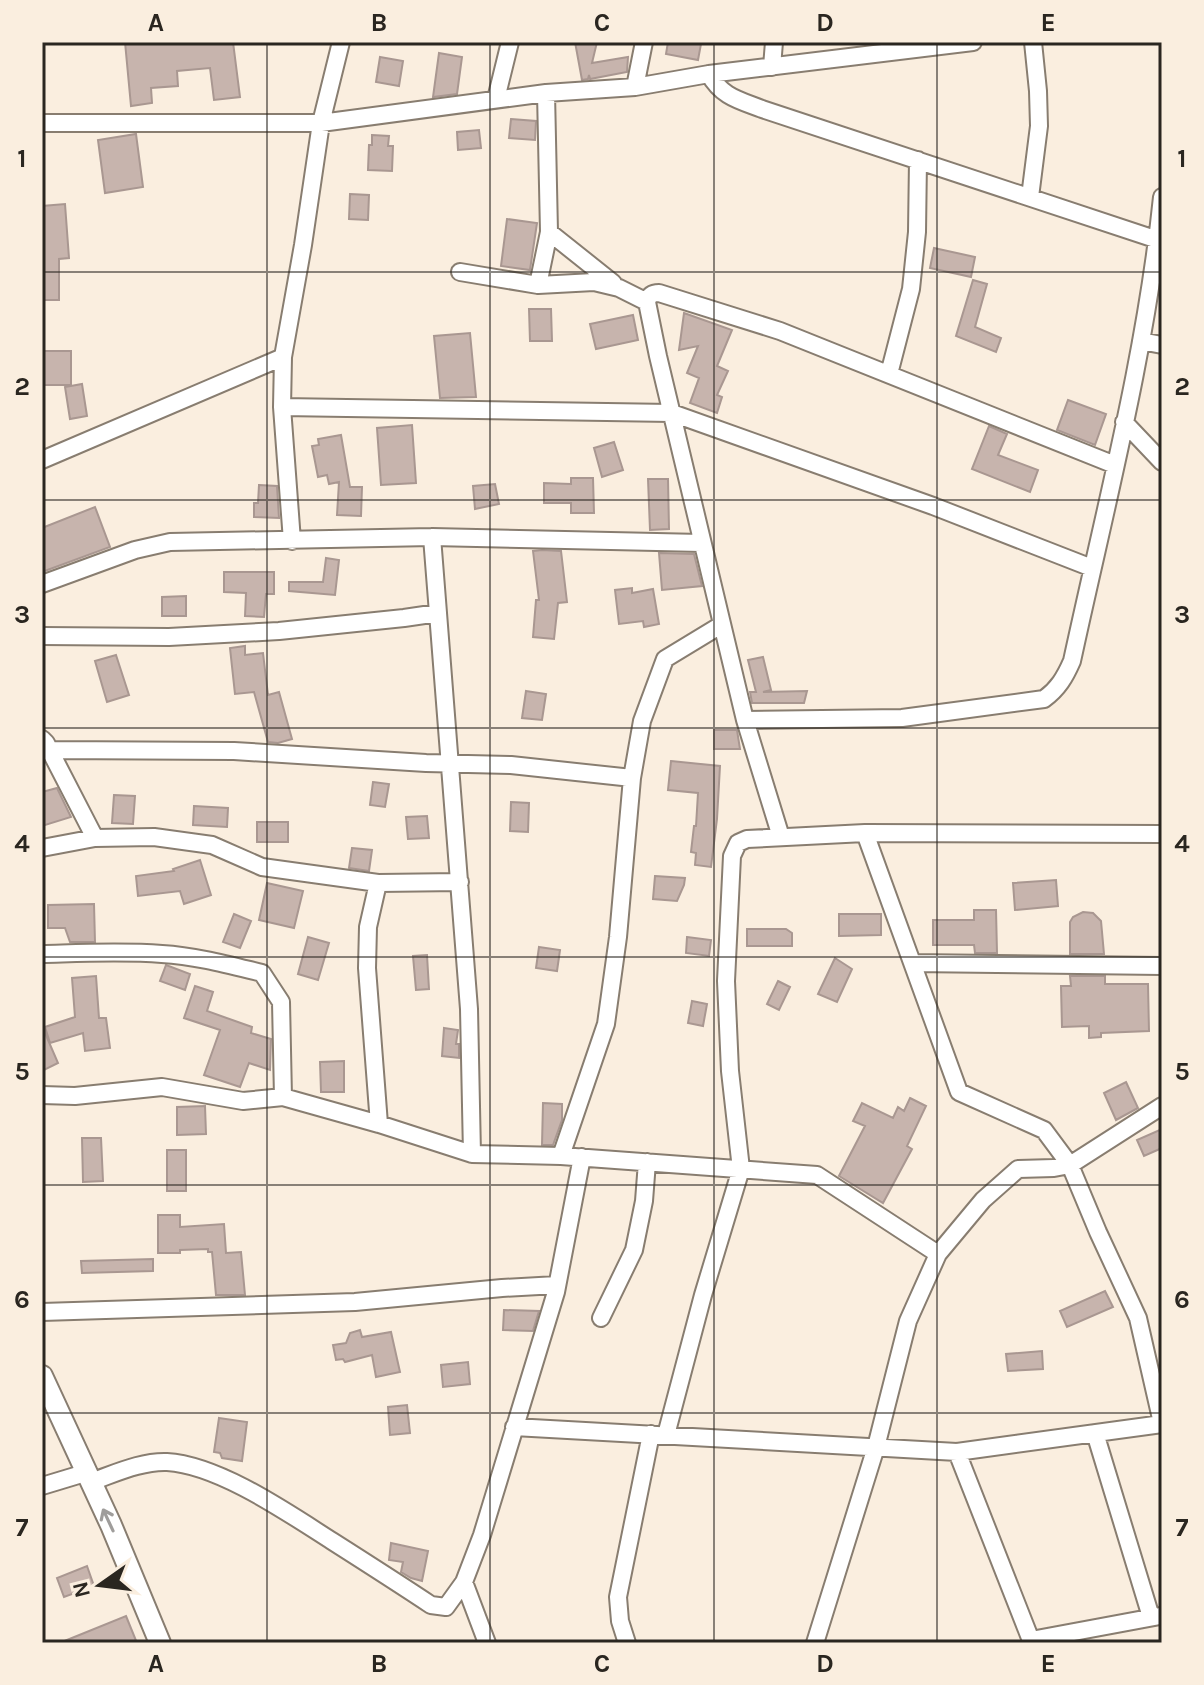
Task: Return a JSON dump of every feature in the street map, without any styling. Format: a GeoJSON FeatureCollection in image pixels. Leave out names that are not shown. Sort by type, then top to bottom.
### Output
{"type":"FeatureCollection","features":[{"type":"Feature","properties":{"kind":"main road"},"geometry":{"type":"LineString","coordinates":[[42,1376],[111,1525],[160,1643]]}},
{"type":"Feature","properties":{"kind":"street"},"geometry":{"type":"LineString","coordinates":[[292,541],[282,407],[283,357],[321,123],[341,42]]}},
{"type":"Feature","properties":{"kind":"street"},"geometry":{"type":"LineString","coordinates":[[496,99],[510,42]]}},
{"type":"Feature","properties":{"kind":"street"},"geometry":{"type":"LineString","coordinates":[[635,87],[644,42]]}},
{"type":"Feature","properties":{"kind":"street"},"geometry":{"type":"LineString","coordinates":[[772,67],[774,42]]}},
{"type":"Feature","properties":{"kind":"street"},"geometry":{"type":"LineString","coordinates":[[42,123],[321,123],[546,93],[635,87],[709,74],[973,42]]}},
{"type":"Feature","properties":{"kind":"street"},"geometry":{"type":"LineString","coordinates":[[1030,197],[1039,126],[1033,42]]}},
{"type":"Feature","properties":{"kind":"street"},"geometry":{"type":"LineString","coordinates":[[709,74],[716,87],[735,99],[1158,240]]}},
{"type":"Feature","properties":{"kind":"street"},"geometry":{"type":"LineString","coordinates":[[538,285],[549,232],[546,93]]}},
{"type":"Feature","properties":{"kind":"street"},"geometry":{"type":"LineString","coordinates":[[889,374],[911,289],[917,232],[918,160]]}},
{"type":"Feature","properties":{"kind":"street"},"geometry":{"type":"LineString","coordinates":[[745,720],[902,718],[1044,699],[1054,692],[1072,661],[1115,465],[1141,341],[1162,197]]}},
{"type":"Feature","properties":{"kind":"street"},"geometry":{"type":"LineString","coordinates":[[549,232],[619,288],[647,302]]}},
{"type":"Feature","properties":{"kind":"street"},"geometry":{"type":"LineString","coordinates":[[460,272],[538,285],[594,282],[619,288]]}},
{"type":"Feature","properties":{"kind":"street"},"geometry":{"type":"LineString","coordinates":[[781,837],[745,720],[721,625],[658,356],[647,302],[649,296],[659,293],[780,331],[1115,465]]}},
{"type":"Feature","properties":{"kind":"street"},"geometry":{"type":"LineString","coordinates":[[1141,341],[1162,345]]}},
{"type":"Feature","properties":{"kind":"street"},"geometry":{"type":"LineString","coordinates":[[42,460],[283,357]]}},
{"type":"Feature","properties":{"kind":"street"},"geometry":{"type":"LineString","coordinates":[[282,407],[672,413],[933,506],[1092,568]]}},
{"type":"Feature","properties":{"kind":"street"},"geometry":{"type":"LineString","coordinates":[[1124,422],[1162,462]]}},
{"type":"Feature","properties":{"kind":"street"},"geometry":{"type":"LineString","coordinates":[[42,584],[135,550],[170,542],[432,537],[702,543]]}},
{"type":"Feature","properties":{"kind":"street"},"geometry":{"type":"LineString","coordinates":[[432,537],[469,1009],[472,1154]]}},
{"type":"Feature","properties":{"kind":"street"},"geometry":{"type":"LineString","coordinates":[[42,636],[169,637],[279,631],[438,613]]}},
{"type":"Feature","properties":{"kind":"street"},"geometry":{"type":"LineString","coordinates":[[561,1156],[606,1024],[618,937],[632,778],[642,721],[665,659],[721,625]]}},
{"type":"Feature","properties":{"kind":"street"},"geometry":{"type":"LineString","coordinates":[[95,838],[46,744],[511,765],[632,778]]}},
{"type":"Feature","properties":{"kind":"street"},"geometry":{"type":"LineString","coordinates":[[514,1427],[957,1452],[1162,1423],[1138,1318],[1070,1165],[1044,1130],[959,1092],[865,833]]}},
{"type":"Feature","properties":{"kind":"street"},"geometry":{"type":"LineString","coordinates":[[627,1643],[620,1621],[618,1597],[658,1434],[741,1169],[730,1071],[726,981],[732,856],[738,843],[747,839],[865,833],[1162,834]]}},
{"type":"Feature","properties":{"kind":"street"},"geometry":{"type":"LineString","coordinates":[[42,848],[95,838],[154,837],[212,845],[262,867],[378,883],[460,882]]}},
{"type":"Feature","properties":{"kind":"street"},"geometry":{"type":"LineString","coordinates":[[378,883],[368,927],[367,968],[379,1124]]}},
{"type":"Feature","properties":{"kind":"street"},"geometry":{"type":"LineString","coordinates":[[42,954],[164,954],[262,973],[281,1002],[283,1097]]}},
{"type":"Feature","properties":{"kind":"street"},"geometry":{"type":"LineString","coordinates":[[913,963],[1162,966]]}},
{"type":"Feature","properties":{"kind":"street"},"geometry":{"type":"LineString","coordinates":[[42,1095],[75,1096],[162,1087],[243,1101],[283,1097],[472,1154],[582,1157],[817,1175],[938,1254]]}},
{"type":"Feature","properties":{"kind":"street"},"geometry":{"type":"LineString","coordinates":[[816,1642],[876,1447],[908,1321],[938,1254],[983,1200],[1018,1169],[1070,1165],[1162,1106]]}},
{"type":"Feature","properties":{"kind":"street"},"geometry":{"type":"LineString","coordinates":[[42,1486],[149,1463],[186,1464],[218,1475],[283,1509],[431,1605],[446,1607],[464,1582],[482,1535],[557,1285],[582,1157]]}},
{"type":"Feature","properties":{"kind":"street"},"geometry":{"type":"LineString","coordinates":[[601,1318],[634,1250],[644,1201],[647,1162]]}},
{"type":"Feature","properties":{"kind":"street"},"geometry":{"type":"LineString","coordinates":[[42,1312],[355,1302],[557,1285]]}},
{"type":"Feature","properties":{"kind":"street"},"geometry":{"type":"LineString","coordinates":[[957,1452],[1032,1642],[1157,1616],[1095,1433]]}},
{"type":"Feature","properties":{"kind":"street"},"geometry":{"type":"LineString","coordinates":[[464,1582],[487,1643]]}},
{"type":"Feature","properties":{"kind":"building"},"geometry":{"type":"Polygon","coordinates":[[[125,42],[233,42],[240,97],[214,100],[210,68],[177,71],[178,86],[151,88],[152,103],[131,106],[125,42]]]}},
{"type":"Feature","properties":{"kind":"building"},"geometry":{"type":"Polygon","coordinates":[[[575,42],[597,42],[592,63],[628,57],[627,72],[590,79],[589,75],[588,79],[582,80],[575,42]]]}},
{"type":"Feature","properties":{"kind":"building"},"geometry":{"type":"Polygon","coordinates":[[[668,42],[701,44],[698,60],[666,54],[668,42]]]}},
{"type":"Feature","properties":{"kind":"building"},"geometry":{"type":"Polygon","coordinates":[[[439,53],[462,57],[457,94],[433,97],[439,53]]]}},
{"type":"Feature","properties":{"kind":"building"},"geometry":{"type":"Polygon","coordinates":[[[380,57],[403,61],[399,86],[376,82],[380,57]]]}},
{"type":"Feature","properties":{"kind":"building"},"geometry":{"type":"Polygon","coordinates":[[[511,119],[536,121],[535,140],[509,138],[511,119]]]}},
{"type":"Feature","properties":{"kind":"building"},"geometry":{"type":"Polygon","coordinates":[[[479,130],[481,148],[458,150],[457,132],[479,130]]]}},
{"type":"Feature","properties":{"kind":"building"},"geometry":{"type":"Polygon","coordinates":[[[136,134],[143,187],[105,193],[98,140],[136,134]]]}},
{"type":"Feature","properties":{"kind":"building"},"geometry":{"type":"Polygon","coordinates":[[[372,135],[389,136],[388,146],[393,146],[392,171],[368,170],[372,135]]]}},
{"type":"Feature","properties":{"kind":"building"},"geometry":{"type":"Polygon","coordinates":[[[350,194],[369,195],[368,220],[349,219],[350,194]]]}},
{"type":"Feature","properties":{"kind":"building"},"geometry":{"type":"Polygon","coordinates":[[[65,204],[69,258],[59,259],[59,300],[42,300],[42,206],[65,204]]]}},
{"type":"Feature","properties":{"kind":"building"},"geometry":{"type":"Polygon","coordinates":[[[507,219],[537,223],[530,270],[501,266],[507,219]]]}},
{"type":"Feature","properties":{"kind":"building"},"geometry":{"type":"Polygon","coordinates":[[[934,248],[975,257],[971,277],[930,268],[934,248]]]}},
{"type":"Feature","properties":{"kind":"building"},"geometry":{"type":"Polygon","coordinates":[[[973,280],[987,284],[975,327],[1001,338],[996,352],[956,336],[973,280]]]}},
{"type":"Feature","properties":{"kind":"building"},"geometry":{"type":"Polygon","coordinates":[[[529,309],[551,309],[552,341],[530,341],[529,309]]]}},
{"type":"Feature","properties":{"kind":"building"},"geometry":{"type":"Polygon","coordinates":[[[684,313],[732,330],[717,366],[728,371],[717,395],[722,397],[717,413],[690,403],[699,378],[687,373],[698,346],[679,350],[684,313]]]}},
{"type":"Feature","properties":{"kind":"building"},"geometry":{"type":"Polygon","coordinates":[[[633,315],[638,340],[596,349],[590,324],[633,315]]]}},
{"type":"Feature","properties":{"kind":"building"},"geometry":{"type":"Polygon","coordinates":[[[470,333],[476,397],[440,398],[434,336],[470,333]]]}},
{"type":"Feature","properties":{"kind":"building"},"geometry":{"type":"Polygon","coordinates":[[[42,351],[71,351],[71,385],[42,385],[42,351]]]}},
{"type":"Feature","properties":{"kind":"building"},"geometry":{"type":"Polygon","coordinates":[[[82,384],[87,416],[70,419],[65,387],[82,384]]]}},
{"type":"Feature","properties":{"kind":"building"},"geometry":{"type":"Polygon","coordinates":[[[1068,400],[1106,414],[1095,445],[1057,430],[1068,400]]]}},
{"type":"Feature","properties":{"kind":"building"},"geometry":{"type":"Polygon","coordinates":[[[412,425],[416,483],[381,485],[377,428],[412,425]]]}},
{"type":"Feature","properties":{"kind":"building"},"geometry":{"type":"Polygon","coordinates":[[[989,426],[1007,434],[998,455],[1038,470],[1030,492],[972,469],[989,426]]]}},
{"type":"Feature","properties":{"kind":"building"},"geometry":{"type":"Polygon","coordinates":[[[341,435],[350,487],[362,487],[361,516],[337,515],[339,482],[329,484],[327,475],[318,477],[312,446],[319,445],[318,439],[341,435]]]}},
{"type":"Feature","properties":{"kind":"building"},"geometry":{"type":"Polygon","coordinates":[[[614,442],[623,470],[602,477],[594,448],[614,442]]]}},
{"type":"Feature","properties":{"kind":"building"},"geometry":{"type":"Polygon","coordinates":[[[571,478],[593,478],[594,513],[571,513],[571,503],[544,503],[544,483],[571,484],[571,478]]]}},
{"type":"Feature","properties":{"kind":"building"},"geometry":{"type":"Polygon","coordinates":[[[648,479],[668,479],[669,529],[650,530],[648,479]]]}},
{"type":"Feature","properties":{"kind":"building"},"geometry":{"type":"Polygon","coordinates":[[[495,484],[499,504],[475,509],[473,486],[495,484]]]}},
{"type":"Feature","properties":{"kind":"building"},"geometry":{"type":"Polygon","coordinates":[[[259,485],[277,486],[279,518],[254,517],[259,485]]]}},
{"type":"Feature","properties":{"kind":"building"},"geometry":{"type":"Polygon","coordinates":[[[95,507],[110,547],[42,572],[42,528],[95,507]]]}},
{"type":"Feature","properties":{"kind":"building"},"geometry":{"type":"Polygon","coordinates":[[[533,551],[561,551],[567,602],[558,603],[554,639],[533,637],[536,600],[539,600],[533,551]]]}},
{"type":"Feature","properties":{"kind":"building"},"geometry":{"type":"Polygon","coordinates":[[[659,553],[694,554],[702,586],[662,590],[659,553]]]}},
{"type":"Feature","properties":{"kind":"building"},"geometry":{"type":"Polygon","coordinates":[[[326,558],[339,560],[335,595],[289,591],[289,582],[323,582],[326,558]]]}},
{"type":"Feature","properties":{"kind":"building"},"geometry":{"type":"Polygon","coordinates":[[[224,572],[274,572],[274,594],[266,594],[264,617],[245,616],[246,593],[224,592],[224,572]]]}},
{"type":"Feature","properties":{"kind":"building"},"geometry":{"type":"Polygon","coordinates":[[[632,588],[632,593],[653,589],[659,624],[644,627],[643,621],[619,624],[615,590],[632,588]]]}},
{"type":"Feature","properties":{"kind":"building"},"geometry":{"type":"Polygon","coordinates":[[[186,596],[186,616],[162,616],[162,597],[186,596]]]}},
{"type":"Feature","properties":{"kind":"building"},"geometry":{"type":"Polygon","coordinates":[[[245,646],[245,655],[263,653],[268,695],[279,692],[292,739],[268,742],[254,692],[235,694],[230,648],[245,646]]]}},
{"type":"Feature","properties":{"kind":"building"},"geometry":{"type":"Polygon","coordinates":[[[116,655],[129,695],[107,702],[95,661],[116,655]]]}},
{"type":"Feature","properties":{"kind":"building"},"geometry":{"type":"Polygon","coordinates":[[[763,657],[771,690],[763,692],[807,691],[804,703],[752,703],[750,692],[756,692],[748,660],[763,657]]]}},
{"type":"Feature","properties":{"kind":"building"},"geometry":{"type":"Polygon","coordinates":[[[526,691],[546,694],[542,720],[522,718],[526,691]]]}},
{"type":"Feature","properties":{"kind":"building"},"geometry":{"type":"Polygon","coordinates":[[[714,730],[737,730],[740,749],[714,749],[714,730]]]}},
{"type":"Feature","properties":{"kind":"building"},"geometry":{"type":"Polygon","coordinates":[[[671,761],[720,766],[711,867],[695,865],[696,853],[691,852],[698,793],[668,790],[671,761]]]}},
{"type":"Feature","properties":{"kind":"building"},"geometry":{"type":"Polygon","coordinates":[[[373,782],[389,784],[385,807],[370,805],[373,782]]]}},
{"type":"Feature","properties":{"kind":"building"},"geometry":{"type":"Polygon","coordinates":[[[57,788],[71,817],[42,826],[42,792],[57,788]]]}},
{"type":"Feature","properties":{"kind":"building"},"geometry":{"type":"Polygon","coordinates":[[[114,795],[135,796],[133,824],[112,823],[114,795]]]}},
{"type":"Feature","properties":{"kind":"building"},"geometry":{"type":"Polygon","coordinates":[[[511,802],[529,803],[528,832],[510,831],[511,802]]]}},
{"type":"Feature","properties":{"kind":"building"},"geometry":{"type":"Polygon","coordinates":[[[194,806],[228,808],[227,827],[193,825],[194,806]]]}},
{"type":"Feature","properties":{"kind":"building"},"geometry":{"type":"Polygon","coordinates":[[[427,816],[429,838],[408,839],[406,817],[427,816]]]}},
{"type":"Feature","properties":{"kind":"building"},"geometry":{"type":"Polygon","coordinates":[[[257,822],[288,822],[288,842],[257,842],[257,822]]]}},
{"type":"Feature","properties":{"kind":"building"},"geometry":{"type":"Polygon","coordinates":[[[352,848],[372,850],[369,871],[349,868],[352,848]]]}},
{"type":"Feature","properties":{"kind":"building"},"geometry":{"type":"Polygon","coordinates":[[[200,860],[211,895],[184,904],[180,891],[138,896],[136,876],[174,871],[200,860]]]}},
{"type":"Feature","properties":{"kind":"building"},"geometry":{"type":"Polygon","coordinates":[[[655,876],[685,878],[677,901],[653,899],[655,876]]]}},
{"type":"Feature","properties":{"kind":"building"},"geometry":{"type":"Polygon","coordinates":[[[1056,880],[1058,906],[1015,910],[1013,883],[1056,880]]]}},
{"type":"Feature","properties":{"kind":"building"},"geometry":{"type":"Polygon","coordinates":[[[267,883],[303,891],[294,928],[259,920],[267,883]]]}},
{"type":"Feature","properties":{"kind":"building"},"geometry":{"type":"Polygon","coordinates":[[[94,904],[95,942],[70,942],[65,928],[48,928],[48,905],[94,904]]]}},
{"type":"Feature","properties":{"kind":"building"},"geometry":{"type":"Polygon","coordinates":[[[974,910],[996,910],[997,953],[975,953],[974,945],[933,945],[933,920],[974,920],[974,910]]]}},
{"type":"Feature","properties":{"kind":"building"},"geometry":{"type":"Polygon","coordinates":[[[1083,912],[1093,913],[1101,921],[1104,954],[1070,954],[1070,922],[1083,912]]]}},
{"type":"Feature","properties":{"kind":"building"},"geometry":{"type":"Polygon","coordinates":[[[234,914],[251,921],[240,948],[223,942],[234,914]]]}},
{"type":"Feature","properties":{"kind":"building"},"geometry":{"type":"Polygon","coordinates":[[[839,914],[881,914],[881,935],[839,936],[839,914]]]}},
{"type":"Feature","properties":{"kind":"building"},"geometry":{"type":"Polygon","coordinates":[[[747,929],[786,929],[792,933],[792,946],[747,946],[747,929]]]}},
{"type":"Feature","properties":{"kind":"building"},"geometry":{"type":"Polygon","coordinates":[[[308,937],[329,943],[318,980],[298,974],[308,937]]]}},
{"type":"Feature","properties":{"kind":"building"},"geometry":{"type":"Polygon","coordinates":[[[687,937],[711,940],[709,956],[686,953],[687,937]]]}},
{"type":"Feature","properties":{"kind":"building"},"geometry":{"type":"Polygon","coordinates":[[[539,947],[560,950],[557,971],[536,968],[539,947]]]}},
{"type":"Feature","properties":{"kind":"building"},"geometry":{"type":"Polygon","coordinates":[[[427,955],[429,989],[416,990],[413,956],[427,955]]]}},
{"type":"Feature","properties":{"kind":"building"},"geometry":{"type":"Polygon","coordinates":[[[835,958],[852,969],[837,1002],[818,994],[835,958]]]}},
{"type":"Feature","properties":{"kind":"building"},"geometry":{"type":"Polygon","coordinates":[[[166,965],[190,974],[185,990],[160,981],[166,965]]]}},
{"type":"Feature","properties":{"kind":"building"},"geometry":{"type":"Polygon","coordinates":[[[96,976],[99,1018],[106,1018],[110,1048],[85,1051],[83,1033],[50,1043],[45,1027],[75,1017],[72,978],[96,976]]]}},
{"type":"Feature","properties":{"kind":"building"},"geometry":{"type":"Polygon","coordinates":[[[1070,976],[1105,976],[1105,984],[1148,984],[1149,1031],[1101,1033],[1101,1037],[1089,1038],[1089,1026],[1062,1027],[1061,986],[1071,986],[1070,976]]]}},
{"type":"Feature","properties":{"kind":"building"},"geometry":{"type":"Polygon","coordinates":[[[778,981],[790,987],[779,1010],[767,1004],[778,981]]]}},
{"type":"Feature","properties":{"kind":"building"},"geometry":{"type":"Polygon","coordinates":[[[195,986],[213,992],[207,1011],[252,1027],[251,1033],[271,1039],[270,1070],[249,1063],[240,1087],[204,1075],[220,1030],[184,1018],[195,986]]]}},
{"type":"Feature","properties":{"kind":"building"},"geometry":{"type":"Polygon","coordinates":[[[692,1001],[707,1004],[703,1026],[688,1023],[692,1001]]]}},
{"type":"Feature","properties":{"kind":"building"},"geometry":{"type":"Polygon","coordinates":[[[42,1026],[58,1063],[42,1071],[42,1026]]]}},
{"type":"Feature","properties":{"kind":"building"},"geometry":{"type":"Polygon","coordinates":[[[444,1028],[458,1030],[456,1044],[459,1044],[459,1058],[442,1056],[444,1028]]]}},
{"type":"Feature","properties":{"kind":"building"},"geometry":{"type":"Polygon","coordinates":[[[344,1061],[344,1092],[321,1092],[320,1062],[344,1061]]]}},
{"type":"Feature","properties":{"kind":"building"},"geometry":{"type":"Polygon","coordinates":[[[1126,1082],[1138,1108],[1116,1120],[1104,1093],[1126,1082]]]}},
{"type":"Feature","properties":{"kind":"building"},"geometry":{"type":"Polygon","coordinates":[[[910,1098],[926,1106],[907,1146],[912,1149],[883,1203],[839,1176],[865,1126],[853,1121],[862,1103],[893,1118],[898,1107],[904,1111],[910,1098]]]}},
{"type":"Feature","properties":{"kind":"building"},"geometry":{"type":"Polygon","coordinates":[[[543,1103],[562,1104],[562,1120],[553,1145],[542,1145],[543,1103]]]}},
{"type":"Feature","properties":{"kind":"building"},"geometry":{"type":"Polygon","coordinates":[[[205,1106],[206,1134],[177,1135],[177,1107],[205,1106]]]}},
{"type":"Feature","properties":{"kind":"building"},"geometry":{"type":"Polygon","coordinates":[[[1162,1129],[1162,1148],[1144,1156],[1137,1140],[1162,1129]]]}},
{"type":"Feature","properties":{"kind":"building"},"geometry":{"type":"Polygon","coordinates":[[[82,1138],[101,1138],[103,1181],[83,1182],[82,1138]]]}},
{"type":"Feature","properties":{"kind":"building"},"geometry":{"type":"Polygon","coordinates":[[[167,1150],[186,1150],[186,1191],[167,1191],[167,1150]]]}},
{"type":"Feature","properties":{"kind":"building"},"geometry":{"type":"Polygon","coordinates":[[[158,1215],[180,1215],[180,1227],[224,1224],[226,1253],[241,1252],[245,1295],[216,1295],[212,1252],[208,1249],[158,1253],[158,1215]]]}},
{"type":"Feature","properties":{"kind":"building"},"geometry":{"type":"Polygon","coordinates":[[[153,1259],[153,1271],[82,1273],[81,1261],[153,1259]]]}},
{"type":"Feature","properties":{"kind":"building"},"geometry":{"type":"Polygon","coordinates":[[[1105,1291],[1113,1307],[1067,1327],[1060,1311],[1105,1291]]]}},
{"type":"Feature","properties":{"kind":"building"},"geometry":{"type":"Polygon","coordinates":[[[504,1310],[539,1311],[533,1331],[503,1330],[504,1310]]]}},
{"type":"Feature","properties":{"kind":"building"},"geometry":{"type":"Polygon","coordinates":[[[360,1330],[362,1337],[391,1332],[400,1372],[376,1377],[372,1355],[345,1362],[343,1359],[336,1360],[333,1345],[346,1343],[350,1333],[360,1330]]]}},
{"type":"Feature","properties":{"kind":"building"},"geometry":{"type":"Polygon","coordinates":[[[1042,1351],[1043,1369],[1008,1371],[1006,1354],[1042,1351]]]}},
{"type":"Feature","properties":{"kind":"building"},"geometry":{"type":"Polygon","coordinates":[[[468,1362],[470,1384],[443,1387],[441,1365],[468,1362]]]}},
{"type":"Feature","properties":{"kind":"building"},"geometry":{"type":"Polygon","coordinates":[[[407,1405],[410,1433],[390,1435],[388,1407],[407,1405]]]}},
{"type":"Feature","properties":{"kind":"building"},"geometry":{"type":"Polygon","coordinates":[[[219,1418],[247,1422],[242,1461],[222,1458],[220,1453],[214,1452],[219,1418]]]}},
{"type":"Feature","properties":{"kind":"building"},"geometry":{"type":"Polygon","coordinates":[[[391,1543],[428,1551],[422,1581],[401,1572],[403,1562],[389,1560],[391,1543]]]}},
{"type":"Feature","properties":{"kind":"building"},"geometry":{"type":"Polygon","coordinates":[[[87,1566],[94,1586],[64,1597],[57,1578],[87,1566]]]}},
{"type":"Feature","properties":{"kind":"building"},"geometry":{"type":"Polygon","coordinates":[[[126,1616],[137,1643],[62,1643],[62,1642],[126,1616]]]}}]}
